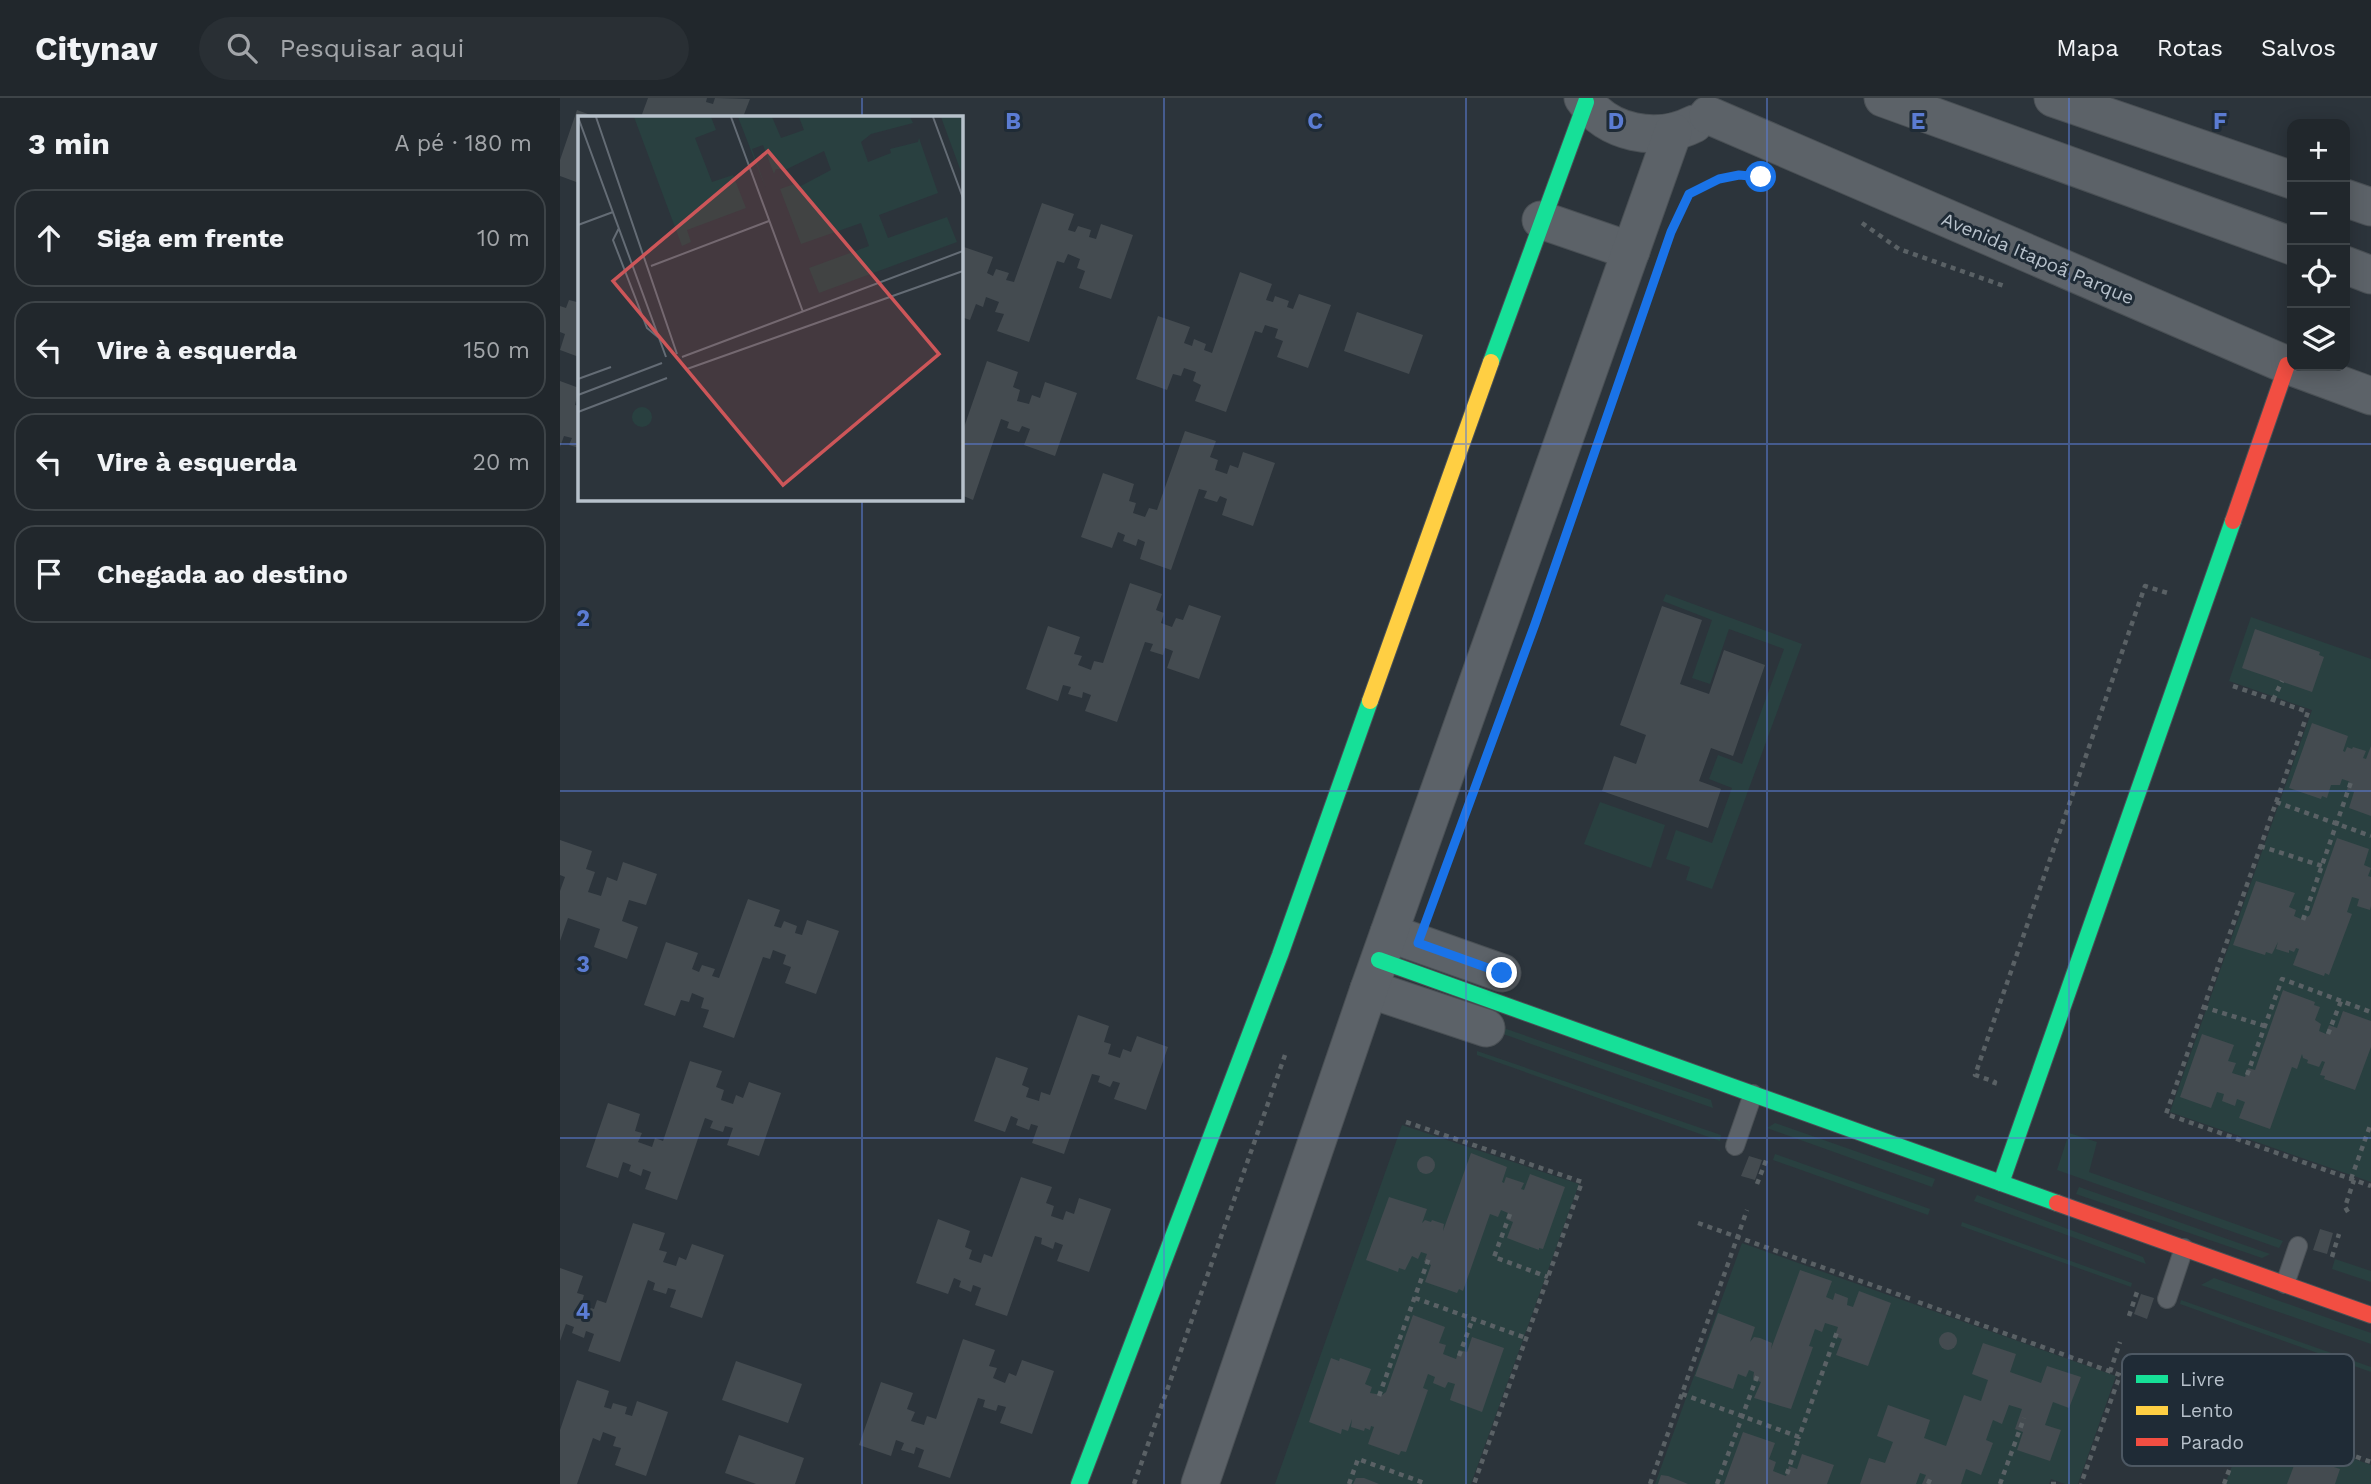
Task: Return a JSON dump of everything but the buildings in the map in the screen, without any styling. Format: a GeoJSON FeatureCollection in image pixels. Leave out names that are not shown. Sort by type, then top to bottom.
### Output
{"type":"FeatureCollection","features":[{"type":"Feature","properties":{"kind":"street"},"geometry":{"type":"LineString","coordinates":[[1883,98],[2289,245]]}},
{"type":"Feature","properties":{"kind":"street"},"geometry":{"type":"LineString","coordinates":[[2053,98],[2287,178]]}},
{"type":"Feature","properties":{"kind":"street"},"geometry":{"type":"LineString","coordinates":[[1079,1484],[1280,954],[1584,100],[1599,116],[1616,126],[1653,134],[1673,132],[1691,125],[1716,107]]}},
{"type":"Feature","properties":{"kind":"street","name":"Avenida Itapoã Parque"},"geometry":{"type":"LineString","coordinates":[[1716,107],[2287,365]]}},
{"type":"Feature","properties":{"kind":"street"},"geometry":{"type":"LineString","coordinates":[[1200,1484],[1379,961],[1673,132]]}},
{"type":"Feature","properties":{"kind":"street"},"geometry":{"type":"LineString","coordinates":[[2350,200],[2371,207]]}},
{"type":"Feature","properties":{"kind":"street"},"geometry":{"type":"LineString","coordinates":[[1541,220],[1631,251]]}},
{"type":"Feature","properties":{"kind":"street"},"geometry":{"type":"LineString","coordinates":[[2350,267],[2371,275]]}},
{"type":"Feature","properties":{"kind":"street"},"geometry":{"type":"LineString","coordinates":[[2001,1182],[2287,365]]}},
{"type":"Feature","properties":{"kind":"street","name":"Avenida Itapoã Parque"},"geometry":{"type":"LineString","coordinates":[[2303,371],[2371,396]]}},
{"type":"Feature","properties":{"kind":"street"},"geometry":{"type":"LineString","coordinates":[[1379,961],[1502,973]]}},
{"type":"Feature","properties":{"kind":"street"},"geometry":{"type":"LineString","coordinates":[[1379,961],[1486,1028]]}},
{"type":"Feature","properties":{"kind":"street"},"geometry":{"type":"LineString","coordinates":[[1379,961],[2371,1315]]}},
{"type":"Feature","properties":{"kind":"lane"},"geometry":{"type":"LineString","coordinates":[[1735,1146],[1753,1094]]}},
{"type":"Feature","properties":{"kind":"lane"},"geometry":{"type":"LineString","coordinates":[[2285,1284],[2298,1246]]}},
{"type":"Feature","properties":{"kind":"lane"},"geometry":{"type":"LineString","coordinates":[[2166,1299],[2184,1248]]}},
{"type":"Feature","properties":{"kind":"path"},"geometry":{"type":"LineString","coordinates":[[1683,207],[1689,194],[1719,179],[1739,175],[1761,177]]}},
{"type":"Feature","properties":{"kind":"path"},"geometry":{"type":"LineString","coordinates":[[1860,222],[1899,249],[2011,288]]}},
{"type":"Feature","properties":{"kind":"path"},"geometry":{"type":"LineString","coordinates":[[1990,1095],[1995,1082],[1975,1075],[2145,586],[2172,595],[2177,582]]}},
{"type":"Feature","properties":{"kind":"path"},"geometry":{"type":"LineString","coordinates":[[2273,700],[2282,681]]}},
{"type":"Feature","properties":{"kind":"path"},"geometry":{"type":"LineString","coordinates":[[2233,685],[2308,712],[2166,1114],[2371,1186]]}},
{"type":"Feature","properties":{"kind":"path"},"geometry":{"type":"LineString","coordinates":[[2303,919],[2351,782]]}},
{"type":"Feature","properties":{"kind":"path"},"geometry":{"type":"LineString","coordinates":[[2276,802],[2371,836]]}},
{"type":"Feature","properties":{"kind":"path"},"geometry":{"type":"LineString","coordinates":[[2260,846],[2322,866]]}},
{"type":"Feature","properties":{"kind":"path"},"geometry":{"type":"LineString","coordinates":[[2247,1075],[2282,979],[2371,1012]]}},
{"type":"Feature","properties":{"kind":"path"},"geometry":{"type":"LineString","coordinates":[[2328,1034],[2341,1001]]}},
{"type":"Feature","properties":{"kind":"path"},"geometry":{"type":"LineString","coordinates":[[2203,1007],[2265,1026]]}},
{"type":"Feature","properties":{"kind":"path"},"geometry":{"type":"LineString","coordinates":[[1406,1122],[1582,1182],[1474,1484]]}},
{"type":"Feature","properties":{"kind":"path"},"geometry":{"type":"LineString","coordinates":[[2348,1212],[2345,1207],[2371,1123]]}},
{"type":"Feature","properties":{"kind":"path"},"geometry":{"type":"LineString","coordinates":[[2365,1141],[2371,1143]]}},
{"type":"Feature","properties":{"kind":"path"},"geometry":{"type":"LineString","coordinates":[[1757,1184],[1767,1157]]}},
{"type":"Feature","properties":{"kind":"path"},"geometry":{"type":"LineString","coordinates":[[1650,1484],[1748,1210]]}},
{"type":"Feature","properties":{"kind":"path"},"geometry":{"type":"LineString","coordinates":[[1510,1213],[1494,1257],[1548,1277]]}},
{"type":"Feature","properties":{"kind":"path"},"geometry":{"type":"LineString","coordinates":[[1698,1223],[2120,1375],[2081,1484]]}},
{"type":"Feature","properties":{"kind":"path"},"geometry":{"type":"LineString","coordinates":[[2332,1257],[2339,1234]]}},
{"type":"Feature","properties":{"kind":"path"},"geometry":{"type":"LineString","coordinates":[[1379,1396],[1430,1255]]}},
{"type":"Feature","properties":{"kind":"path"},"geometry":{"type":"LineString","coordinates":[[2129,1316],[2137,1289]]}},
{"type":"Feature","properties":{"kind":"path"},"geometry":{"type":"LineString","coordinates":[[1415,1298],[1526,1338]]}},
{"type":"Feature","properties":{"kind":"path"},"geometry":{"type":"LineString","coordinates":[[1459,1356],[1473,1318]]}},
{"type":"Feature","properties":{"kind":"path"},"geometry":{"type":"LineString","coordinates":[[1787,1474],[1837,1332]]}},
{"type":"Feature","properties":{"kind":"path"},"geometry":{"type":"LineString","coordinates":[[2110,1371],[2120,1342]]}},
{"type":"Feature","properties":{"kind":"path"},"geometry":{"type":"LineString","coordinates":[[1717,1484],[1758,1374]]}},
{"type":"Feature","properties":{"kind":"path"},"geometry":{"type":"LineString","coordinates":[[1682,1394],[1799,1437]]}},
{"type":"Feature","properties":{"kind":"path"},"geometry":{"type":"LineString","coordinates":[[2000,1484],[2024,1418]]}},
{"type":"Feature","properties":{"kind":"path"},"geometry":{"type":"LineString","coordinates":[[2354,1456],[2371,1462]]}},
{"type":"Feature","properties":{"kind":"path"},"geometry":{"type":"LineString","coordinates":[[1349,1484],[1358,1459],[1415,1482],[1427,1484]]}},
{"type":"Feature","properties":{"kind":"path"},"geometry":{"type":"LineString","coordinates":[[2224,1484],[2231,1466]]}},
{"type":"Feature","properties":{"kind":"path"},"geometry":{"type":"LineString","coordinates":[[1928,1484],[1931,1477]]}},
{"type":"Feature","properties":{"kind":"path"},"geometry":{"type":"LineString","coordinates":[[2051,1484],[2056,1484]]}},
{"type":"Feature","properties":{"kind":"green space"},"geometry":{"type":"Polygon","coordinates":[[[1666,594],[1802,644],[1712,889],[1686,880],[1690,867],[1666,859],[1676,830],[1712,843],[1732,788],[1709,779],[1718,755],[1742,764],[1784,649],[1729,629],[1710,684],[1692,678],[1712,620],[1663,601],[1666,594]]]}},
{"type":"Feature","properties":{"kind":"green space"},"geometry":{"type":"Polygon","coordinates":[[[2251,617],[2371,659],[2371,1182],[2170,1112],[2312,710],[2229,681],[2251,617]]]}},
{"type":"Feature","properties":{"kind":"green space"},"geometry":{"type":"Polygon","coordinates":[[[1600,802],[1665,825],[1651,868],[1584,844],[1600,802]]]}},
{"type":"Feature","properties":{"kind":"green space"},"geometry":{"type":"Polygon","coordinates":[[[1489,1023],[1711,1100],[1713,1108],[1486,1028],[1489,1023]]]}},
{"type":"Feature","properties":{"kind":"green space"},"geometry":{"type":"Polygon","coordinates":[[[1477,1051],[1721,1135],[1720,1141],[1477,1055],[1477,1051]]]}},
{"type":"Feature","properties":{"kind":"green space"},"geometry":{"type":"Polygon","coordinates":[[[1775,1123],[1935,1179],[1932,1187],[1767,1128],[1775,1123]]]}},
{"type":"Feature","properties":{"kind":"green space"},"geometry":{"type":"Polygon","coordinates":[[[1402,1125],[1579,1184],[1471,1484],[1275,1484],[1402,1125]]]}},
{"type":"Feature","properties":{"kind":"green space"},"geometry":{"type":"Polygon","coordinates":[[[2069,1133],[2097,1142],[2089,1172],[2283,1241],[2279,1248],[2057,1170],[2069,1133]]]}},
{"type":"Feature","properties":{"kind":"green space"},"geometry":{"type":"Polygon","coordinates":[[[1775,1154],[1930,1209],[1928,1215],[1773,1160],[1775,1154]]]}},
{"type":"Feature","properties":{"kind":"green space"},"geometry":{"type":"Polygon","coordinates":[[[2079,1187],[2270,1254],[2262,1258],[2076,1194],[2079,1187]]]}},
{"type":"Feature","properties":{"kind":"green space"},"geometry":{"type":"Polygon","coordinates":[[[1977,1195],[2143,1257],[2146,1264],[1974,1201],[1977,1195]]]}},
{"type":"Feature","properties":{"kind":"green space"},"geometry":{"type":"Polygon","coordinates":[[[1962,1222],[2132,1283],[2131,1287],[1961,1226],[1962,1222]]]}},
{"type":"Feature","properties":{"kind":"green space"},"geometry":{"type":"Polygon","coordinates":[[[1742,1243],[2116,1376],[2078,1484],[2065,1484],[2051,1479],[2049,1484],[1655,1484],[1742,1243]]]}},
{"type":"Feature","properties":{"kind":"green space"},"geometry":{"type":"Polygon","coordinates":[[[2335,1259],[2371,1271],[2371,1282],[2332,1269],[2335,1259]]]}},
{"type":"Feature","properties":{"kind":"green space"},"geometry":{"type":"Polygon","coordinates":[[[2214,1278],[2371,1333],[2371,1344],[2201,1285],[2214,1278]]]}},
{"type":"Feature","properties":{"kind":"green space"},"geometry":{"type":"Polygon","coordinates":[[[2181,1300],[2334,1354],[2320,1354],[2180,1304],[2181,1300]]]}},
{"type":"Feature","properties":{"kind":"green space"},"geometry":{"type":"Polygon","coordinates":[[[2354,1361],[2371,1367],[2371,1372],[2354,1366],[2354,1361]]]}},
{"type":"Feature","properties":{"kind":"green space"},"geometry":{"type":"Polygon","coordinates":[[[2354,1459],[2371,1465],[2371,1484],[2225,1484],[2232,1466],[2354,1466],[2354,1459]]]}},
{"type":"Feature","properties":{"kind":"traffic: fast"},"geometry":{"type":"LineString","coordinates":[[1491,362],[1586,102]]}},
{"type":"Feature","properties":{"kind":"traffic: fast"},"geometry":{"type":"LineString","coordinates":[[2001,1183],[2233,521]]}},
{"type":"Feature","properties":{"kind":"traffic: fast"},"geometry":{"type":"LineString","coordinates":[[1079,1484],[1280,955],[1370,701]]}},
{"type":"Feature","properties":{"kind":"traffic: fast"},"geometry":{"type":"LineString","coordinates":[[1379,960],[2057,1203]]}},
{"type":"Feature","properties":{"kind":"traffic: slow"},"geometry":{"type":"LineString","coordinates":[[1370,701],[1491,362]]}},
{"type":"Feature","properties":{"kind":"traffic: jam"},"geometry":{"type":"LineString","coordinates":[[2233,521],[2287,365]]}},
{"type":"Feature","properties":{"kind":"traffic: jam"},"geometry":{"type":"LineString","coordinates":[[2057,1203],[2371,1315]]}},
{"type":"Feature","properties":{"kind":"route"},"geometry":{"type":"LineString","coordinates":[[1502,973],[1418,943],[1535,624],[1671,232],[1689,194],[1719,179],[1739,175],[1761,177]]}}]}
